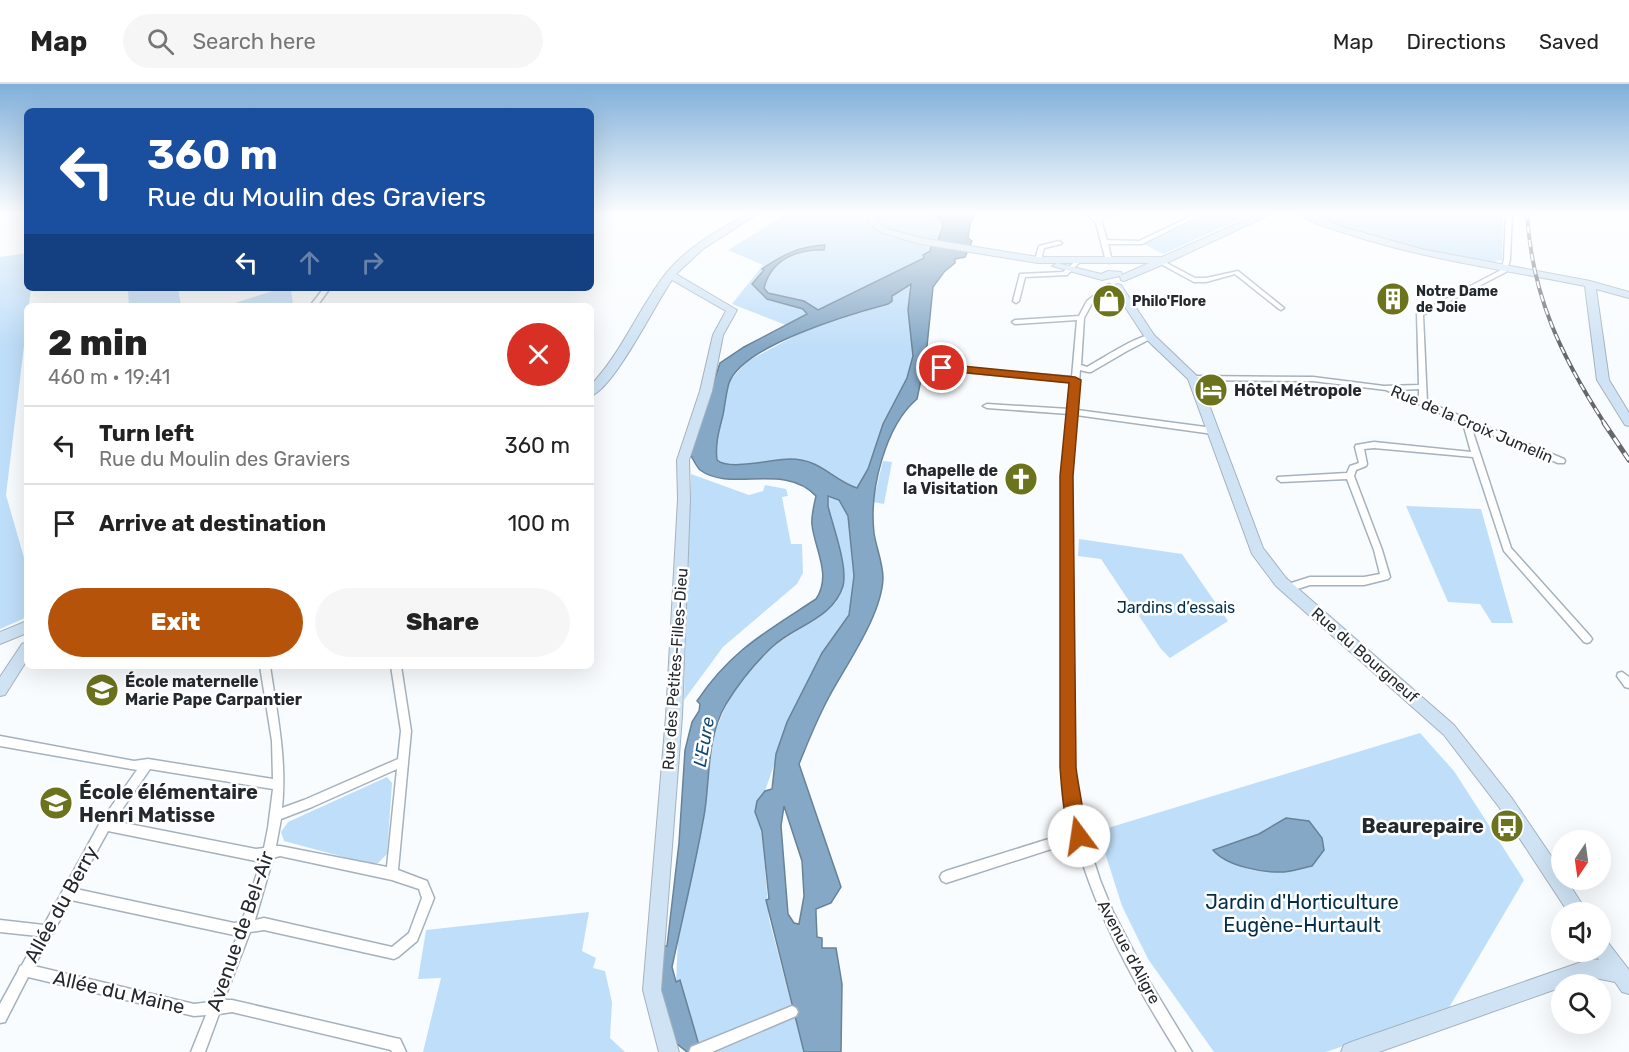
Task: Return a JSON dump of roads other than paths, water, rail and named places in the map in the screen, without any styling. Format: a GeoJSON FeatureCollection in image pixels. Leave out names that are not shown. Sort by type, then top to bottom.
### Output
{"type":"FeatureCollection","features":[{"type":"Feature","properties":{"kind":"main road"},"geometry":{"type":"LineString","coordinates":[[594,389],[608,374],[671,275],[689,257]]}},
{"type":"Feature","properties":{"kind":"main road"},"geometry":{"type":"LineString","coordinates":[[1020,257],[1038,260],[1164,261]]}},
{"type":"Feature","properties":{"kind":"main road"},"geometry":{"type":"LineString","coordinates":[[1038,260],[1112,280],[1172,257]]}},
{"type":"Feature","properties":{"kind":"main road"},"geometry":{"type":"LineString","coordinates":[[1451,257],[1590,284],[1629,295]]}},
{"type":"Feature","properties":{"kind":"main road"},"geometry":{"type":"LineString","coordinates":[[1108,261],[1112,280],[1150,337],[1193,378]]}},
{"type":"Feature","properties":{"kind":"main road","name":"Rue des Petites-Filles-Dieu"},"geometry":{"type":"LineString","coordinates":[[669,1052],[652,990],[674,716],[684,460],[705,391],[718,335],[730,317],[729,307],[671,275]]}},
{"type":"Feature","properties":{"kind":"main road"},"geometry":{"type":"LineString","coordinates":[[1590,284],[1603,380],[1629,422]]}},
{"type":"Feature","properties":{"kind":"main road","name":"Rue du Bourgneuf"},"geometry":{"type":"LineString","coordinates":[[1193,378],[1263,561],[1288,588],[1449,730],[1505,802],[1571,902]]}},
{"type":"Feature","properties":{"kind":"main road"},"geometry":{"type":"LineString","coordinates":[[0,639],[24,628]]}},
{"type":"Feature","properties":{"kind":"main road"},"geometry":{"type":"LineString","coordinates":[[0,690],[24,653]]}},
{"type":"Feature","properties":{"kind":"main road"},"geometry":{"type":"LineString","coordinates":[[1611,959],[1626,977]]}},
{"type":"Feature","properties":{"kind":"main road"},"geometry":{"type":"LineString","coordinates":[[1351,1052],[1590,968],[1626,977]]}},
{"type":"Feature","properties":{"kind":"street"},"geometry":{"type":"LineString","coordinates":[[1423,402],[1420,314],[1498,275],[1505,268],[1506,257]]}},
{"type":"Feature","properties":{"kind":"street"},"geometry":{"type":"LineString","coordinates":[[1016,301],[1022,275],[1065,274],[1078,261]]}},
{"type":"Feature","properties":{"kind":"street"},"geometry":{"type":"LineString","coordinates":[[1164,261],[1194,280],[1206,280],[1236,272],[1281,308]]}},
{"type":"Feature","properties":{"kind":"street"},"geometry":{"type":"LineString","coordinates":[[1014,322],[1080,318],[1089,302],[1112,280]]}},
{"type":"Feature","properties":{"kind":"street"},"geometry":{"type":"LineString","coordinates":[[315,303],[325,291]]}},
{"type":"Feature","properties":{"kind":"street","name":"Avenue d'Aligre"},"geometry":{"type":"LineString","coordinates":[[1080,318],[1067,476],[1068,767],[1071,800],[1079,836],[1109,919],[1185,1052]]}},
{"type":"Feature","properties":{"kind":"street"},"geometry":{"type":"LineString","coordinates":[[1077,366],[1088,370],[1150,337]]}},
{"type":"Feature","properties":{"kind":"street"},"geometry":{"type":"LineString","coordinates":[[942,368],[1075,380]]}},
{"type":"Feature","properties":{"kind":"street","name":"Rue de la Croix Jumelin"},"geometry":{"type":"LineString","coordinates":[[1193,378],[1313,379],[1384,388],[1422,387]]}},
{"type":"Feature","properties":{"kind":"street","name":"Rue de la Croix Jumelin"},"geometry":{"type":"LineString","coordinates":[[1384,388],[1423,402],[1466,424],[1561,461]]}},
{"type":"Feature","properties":{"kind":"street"},"geometry":{"type":"LineString","coordinates":[[987,406],[1072,412],[1213,431]]}},
{"type":"Feature","properties":{"kind":"street"},"geometry":{"type":"LineString","coordinates":[[1466,424],[1507,549],[1587,639]]}},
{"type":"Feature","properties":{"kind":"street"},"geometry":{"type":"LineString","coordinates":[[1288,588],[1310,581],[1384,579],[1386,574],[1350,476],[1353,468],[1363,464],[1359,450],[1366,445],[1476,455]]}},
{"type":"Feature","properties":{"kind":"street"},"geometry":{"type":"LineString","coordinates":[[1281,480],[1350,476]]}},
{"type":"Feature","properties":{"kind":"street","name":"Avenue de Bel-Air"},"geometry":{"type":"LineString","coordinates":[[198,1052],[247,926],[268,853],[276,815],[279,753],[265,669]]}},
{"type":"Feature","properties":{"kind":"street"},"geometry":{"type":"LineString","coordinates":[[392,874],[406,731],[396,669]]}},
{"type":"Feature","properties":{"kind":"street"},"geometry":{"type":"LineString","coordinates":[[0,741],[134,766],[148,764],[278,785]]}},
{"type":"Feature","properties":{"kind":"street"},"geometry":{"type":"LineString","coordinates":[[276,815],[298,809],[377,771],[403,762]]}},
{"type":"Feature","properties":{"kind":"street","name":"Allée du Berry"},"geometry":{"type":"LineString","coordinates":[[0,1017],[105,825],[148,764]]}},
{"type":"Feature","properties":{"kind":"street"},"geometry":{"type":"LineString","coordinates":[[67,893],[234,929],[264,924],[394,953],[413,937],[428,898],[423,885],[392,874],[280,851],[256,855],[105,825]]}},
{"type":"Feature","properties":{"kind":"street"},"geometry":{"type":"LineString","coordinates":[[946,877],[1079,836]]}},
{"type":"Feature","properties":{"kind":"street"},"geometry":{"type":"LineString","coordinates":[[0,926],[46,931]]}},
{"type":"Feature","properties":{"kind":"street","name":"Allée du Maine"},"geometry":{"type":"LineString","coordinates":[[24,970],[194,1010],[232,1006],[397,1048]]}},
{"type":"Feature","properties":{"kind":"street"},"geometry":{"type":"LineString","coordinates":[[700,1050],[792,1012]]}},
{"type":"Feature","properties":{"kind":"water","name":"L'Eure"},"geometry":{"type":"Polygon","coordinates":[[[781,257],[788,257],[772,270],[764,288],[768,293],[804,301],[818,310],[924,258],[964,257],[955,259],[955,263],[944,272],[933,287],[926,356],[917,399],[896,425],[888,442],[877,479],[873,516],[874,533],[883,578],[877,608],[825,705],[799,764],[841,887],[831,903],[816,909],[816,913],[817,937],[822,938],[822,948],[836,948],[842,984],[841,1052],[804,1052],[766,900],[769,899],[762,831],[755,812],[757,801],[765,791],[772,789],[776,754],[787,722],[822,653],[849,615],[854,576],[848,516],[839,500],[828,496],[828,506],[839,546],[844,578],[838,597],[822,614],[781,640],[759,660],[726,704],[715,729],[705,810],[672,967],[676,982],[680,980],[701,1052],[687,1052],[676,1043],[659,987],[662,946],[667,946],[679,843],[685,750],[692,722],[699,711],[700,704],[697,701],[723,668],[750,643],[816,599],[823,581],[812,525],[816,496],[803,486],[789,481],[727,479],[713,476],[700,470],[690,454],[720,363],[744,347],[807,314],[803,309],[767,299],[752,284],[764,270],[762,269],[781,257]],[[911,284],[892,296],[892,301],[888,304],[800,333],[755,356],[738,369],[728,387],[718,437],[717,460],[741,465],[782,459],[801,460],[818,466],[857,488],[868,469],[883,424],[907,378],[913,356],[908,310],[911,284]],[[784,806],[781,826],[788,914],[794,923],[799,924],[804,896],[802,861],[784,806]]]}},
{"type":"Feature","properties":{"kind":"water"},"geometry":{"type":"Polygon","coordinates":[[[1286,818],[1309,821],[1322,838],[1324,850],[1312,866],[1284,872],[1256,870],[1227,860],[1213,850],[1259,834],[1286,818]]]}},
{"type":"Feature","properties":{"kind":"railway"},"geometry":{"type":"LineString","coordinates":[[1533,257],[1542,297],[1562,349],[1605,424]]}},
{"type":"Feature","properties":{"kind":"railway"},"geometry":{"type":"LineString","coordinates":[[1604,423],[1629,460]]}},
{"type":"Feature","properties":{"kind":"place","name":"Notre Dame de Joie"},"geometry":{"type":"Point","coordinates":[1393,299]}},
{"type":"Feature","properties":{"kind":"place","name":"Philo'Flore"},"geometry":{"type":"Point","coordinates":[1109,301]}},
{"type":"Feature","properties":{"kind":"place","name":"Hôtel Métropole"},"geometry":{"type":"Point","coordinates":[1211,390]}},
{"type":"Feature","properties":{"kind":"place","name":"Chapelle de la Visitation"},"geometry":{"type":"Point","coordinates":[1021,479]}},
{"type":"Feature","properties":{"kind":"place","name":"École maternelle Marie Pape Carpantier"},"geometry":{"type":"Point","coordinates":[102,690]}},
{"type":"Feature","properties":{"kind":"place","name":"École élémentaire Henri Matisse"},"geometry":{"type":"Point","coordinates":[56,803]}},
{"type":"Feature","properties":{"kind":"place","name":"Beaurepaire"},"geometry":{"type":"Point","coordinates":[1507,826]}},
{"type":"Feature","properties":{"kind":"park label","name":"Jardins d’essais"},"geometry":{"type":"Point","coordinates":[1176,607]}},
{"type":"Feature","properties":{"kind":"park label","name":"Jardin d'Horticulture Eugène-Hurtault"},"geometry":{"type":"Point","coordinates":[1302,914]}}]}
